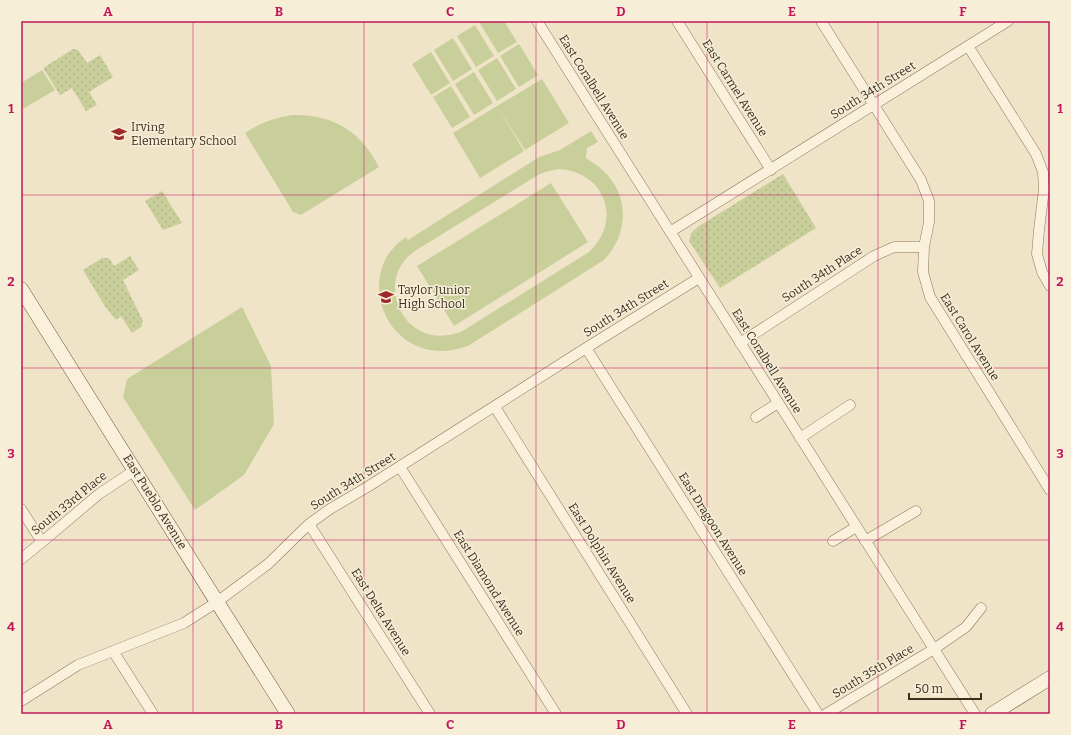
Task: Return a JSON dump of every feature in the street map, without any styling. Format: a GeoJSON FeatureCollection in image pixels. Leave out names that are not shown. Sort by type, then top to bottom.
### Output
{"type":"FeatureCollection","features":[{"type":"Feature","properties":{"kind":"street","name":"East Coralbell Avenue"},"geometry":{"type":"LineString","coordinates":[[537,21],[974,714]]}},
{"type":"Feature","properties":{"kind":"street","name":"East Carmel Avenue"},"geometry":{"type":"LineString","coordinates":[[677,21],[771,170]]}},
{"type":"Feature","properties":{"kind":"street","name":"East Carol Avenue"},"geometry":{"type":"LineString","coordinates":[[821,21],[921,180],[929,201],[929,222],[924,247],[922,272],[930,298],[1050,490]]}},
{"type":"Feature","properties":{"kind":"street","name":"South 34th Street"},"geometry":{"type":"LineString","coordinates":[[670,232],[1008,21]]}},
{"type":"Feature","properties":{"kind":"street"},"geometry":{"type":"LineString","coordinates":[[968,46],[1036,154],[1043,172],[1044,189],[1037,254],[1042,272],[1050,286]]}},
{"type":"Feature","properties":{"kind":"street","name":"South 34th Place"},"geometry":{"type":"LineString","coordinates":[[740,343],[874,256],[894,247],[924,247]]}},
{"type":"Feature","properties":{"kind":"street","name":"South 34th Street"},"geometry":{"type":"LineString","coordinates":[[21,701],[78,665],[184,623],[217,602],[268,564],[309,524],[330,508],[400,467],[586,348],[699,278]]}},
{"type":"Feature","properties":{"kind":"street","name":"East Pueblo Avenue"},"geometry":{"type":"LineString","coordinates":[[21,289],[288,714]]}},
{"type":"Feature","properties":{"kind":"street","name":"East Dragoon Avenue"},"geometry":{"type":"LineString","coordinates":[[586,348],[818,714]]}},
{"type":"Feature","properties":{"kind":"street"},"geometry":{"type":"LineString","coordinates":[[756,417],[778,403]]}},
{"type":"Feature","properties":{"kind":"street"},"geometry":{"type":"LineString","coordinates":[[800,438],[850,405]]}},
{"type":"Feature","properties":{"kind":"street","name":"East Dolphin Avenue"},"geometry":{"type":"LineString","coordinates":[[495,407],[687,714]]}},
{"type":"Feature","properties":{"kind":"street","name":"East Diamond Avenue"},"geometry":{"type":"LineString","coordinates":[[400,467],[556,714]]}},
{"type":"Feature","properties":{"kind":"street","name":"South 33rd Place"},"geometry":{"type":"LineString","coordinates":[[21,559],[99,494],[135,470]]}},
{"type":"Feature","properties":{"kind":"street"},"geometry":{"type":"LineString","coordinates":[[21,509],[42,542]]}},
{"type":"Feature","properties":{"kind":"street"},"geometry":{"type":"LineString","coordinates":[[865,541],[916,511]]}},
{"type":"Feature","properties":{"kind":"street","name":"East Delta Avenue"},"geometry":{"type":"LineString","coordinates":[[309,524],[430,714]]}},
{"type":"Feature","properties":{"kind":"street"},"geometry":{"type":"LineString","coordinates":[[833,541],[856,527]]}},
{"type":"Feature","properties":{"kind":"street","name":"South 35th Place"},"geometry":{"type":"LineString","coordinates":[[826,714],[934,650],[966,627],[981,608]]}},
{"type":"Feature","properties":{"kind":"street"},"geometry":{"type":"LineString","coordinates":[[113,651],[153,714]]}},
{"type":"Feature","properties":{"kind":"street"},"geometry":{"type":"LineString","coordinates":[[992,714],[1050,678]]}},
{"type":"Feature","properties":{"kind":"green space"},"geometry":{"type":"Polygon","coordinates":[[[504,21],[517,42],[498,53],[479,22],[504,21]]]}},
{"type":"Feature","properties":{"kind":"green space"},"geometry":{"type":"Polygon","coordinates":[[[475,25],[494,56],[476,67],[457,36],[475,25]]]}},
{"type":"Feature","properties":{"kind":"green space"},"geometry":{"type":"Polygon","coordinates":[[[453,38],[472,69],[453,81],[434,50],[453,38]]]}},
{"type":"Feature","properties":{"kind":"green space"},"geometry":{"type":"Polygon","coordinates":[[[519,44],[538,75],[519,87],[500,56],[519,44]]]}},
{"type":"Feature","properties":{"kind":"green space"},"geometry":{"type":"Polygon","coordinates":[[[73,49],[78,50],[87,63],[100,55],[113,77],[89,92],[97,105],[86,111],[72,88],[60,95],[43,68],[73,49]]]}},
{"type":"Feature","properties":{"kind":"green space"},"geometry":{"type":"Polygon","coordinates":[[[431,52],[450,83],[431,95],[412,64],[431,52]]]}},
{"type":"Feature","properties":{"kind":"green space"},"geometry":{"type":"Polygon","coordinates":[[[497,58],[516,89],[497,101],[478,70],[497,58]]]}},
{"type":"Feature","properties":{"kind":"green space"},"geometry":{"type":"Polygon","coordinates":[[[42,70],[55,90],[23,109],[21,105],[21,83],[42,70]]]}},
{"type":"Feature","properties":{"kind":"green space"},"geometry":{"type":"Polygon","coordinates":[[[474,72],[493,103],[474,115],[455,84],[474,72]]]}},
{"type":"Feature","properties":{"kind":"green space"},"geometry":{"type":"Polygon","coordinates":[[[542,79],[569,123],[525,150],[497,106],[542,79]]]}},
{"type":"Feature","properties":{"kind":"green space"},"geometry":{"type":"Polygon","coordinates":[[[451,86],[470,117],[452,128],[433,97],[451,86]]]}},
{"type":"Feature","properties":{"kind":"green space"},"geometry":{"type":"Polygon","coordinates":[[[497,106],[524,151],[480,178],[453,133],[497,106]]]}},
{"type":"Feature","properties":{"kind":"green space"},"geometry":{"type":"Polygon","coordinates":[[[292,115],[307,115],[320,118],[344,127],[364,144],[372,154],[379,167],[301,215],[293,212],[245,133],[267,121],[292,115]]]}},
{"type":"Feature","properties":{"kind":"green space"},"geometry":{"type":"Polygon","coordinates":[[[591,131],[598,142],[587,148],[586,157],[611,179],[618,192],[622,205],[623,219],[620,233],[614,247],[604,260],[468,346],[444,351],[425,349],[411,343],[399,334],[390,323],[383,310],[380,295],[379,280],[383,265],[392,249],[406,237],[408,240],[539,157],[560,150],[591,131]],[[559,169],[538,175],[415,251],[408,257],[398,272],[395,283],[395,294],[403,315],[410,324],[420,331],[431,335],[438,336],[461,332],[589,252],[599,239],[605,226],[607,212],[604,200],[598,188],[588,179],[575,172],[559,169]]]}},
{"type":"Feature","properties":{"kind":"green space"},"geometry":{"type":"Polygon","coordinates":[[[783,174],[816,228],[720,288],[689,241],[691,233],[699,226],[783,174]]]}},
{"type":"Feature","properties":{"kind":"green space"},"geometry":{"type":"Polygon","coordinates":[[[551,183],[588,242],[454,326],[417,266],[551,183]]]}},
{"type":"Feature","properties":{"kind":"green space"},"geometry":{"type":"Polygon","coordinates":[[[162,191],[182,223],[163,230],[145,201],[162,191]]]}},
{"type":"Feature","properties":{"kind":"green space"},"geometry":{"type":"Polygon","coordinates":[[[130,256],[139,270],[123,280],[143,321],[141,327],[132,333],[121,316],[116,320],[106,308],[83,270],[102,258],[109,258],[114,266],[130,256]]]}},
{"type":"Feature","properties":{"kind":"green space"},"geometry":{"type":"Polygon","coordinates":[[[242,307],[271,366],[274,424],[244,475],[195,510],[123,397],[127,379],[242,307]]]}},
{"type":"Feature","properties":{"kind":"place","name":"Irving Elementary School"},"geometry":{"type":"Point","coordinates":[119,134]}},
{"type":"Feature","properties":{"kind":"place","name":"Taylor Junior High School"},"geometry":{"type":"Point","coordinates":[386,297]}}]}
